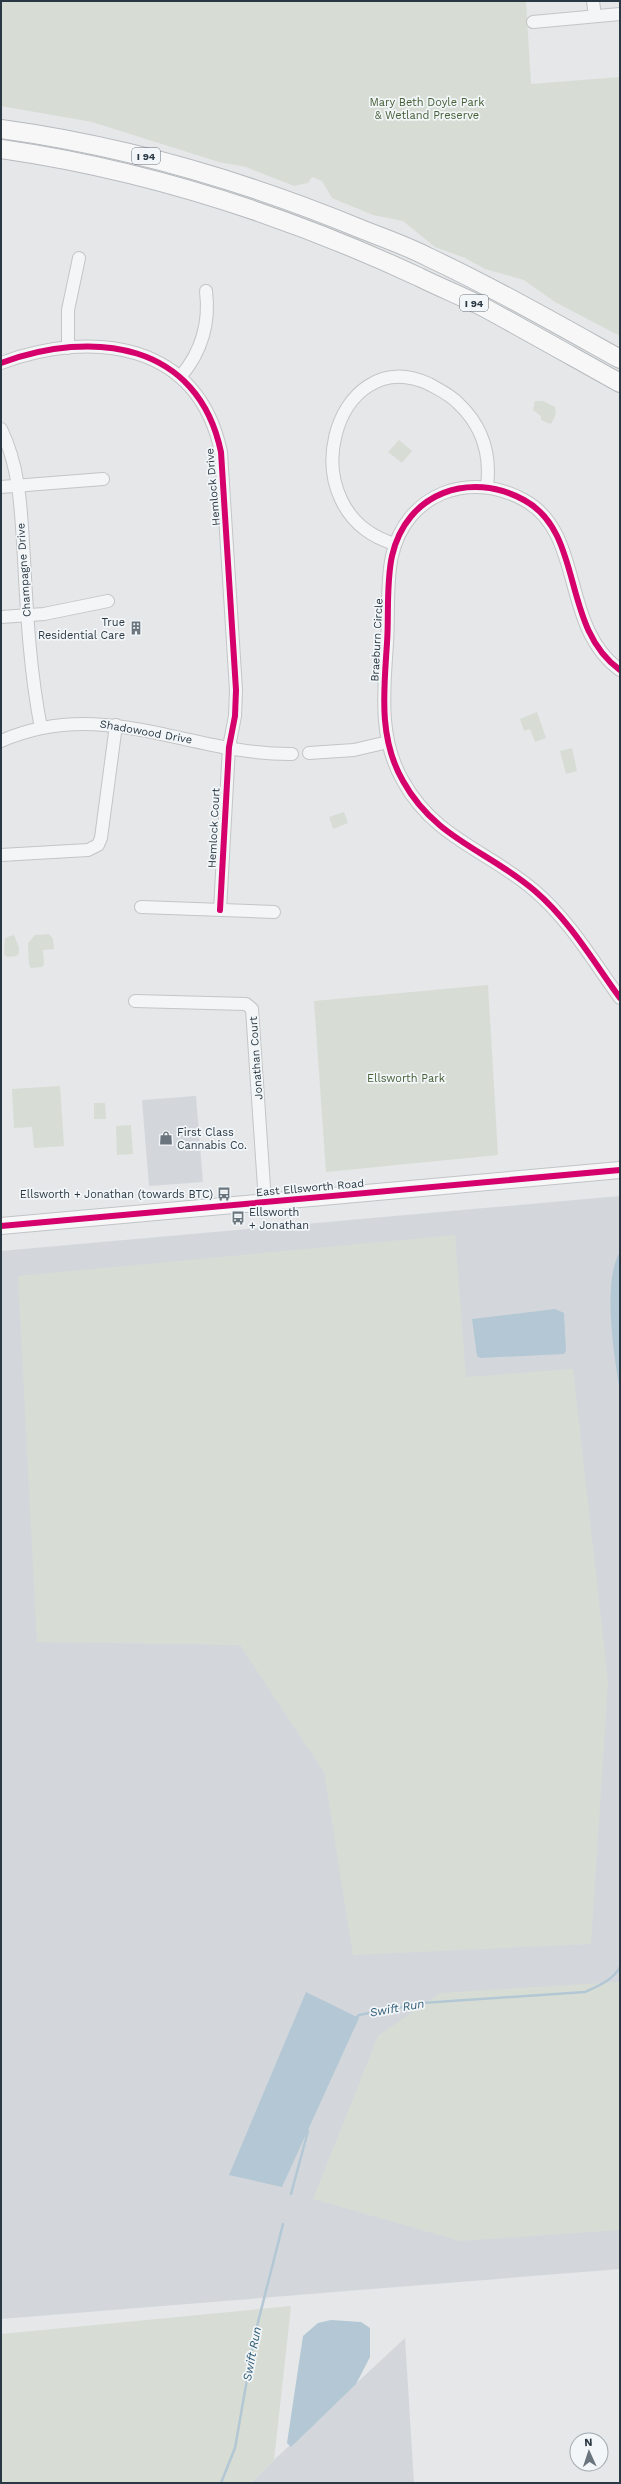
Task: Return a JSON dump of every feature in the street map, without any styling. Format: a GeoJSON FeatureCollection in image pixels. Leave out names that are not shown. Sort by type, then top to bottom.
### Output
{"type":"FeatureCollection","features":[{"type":"Feature","properties":{"kind":"highway","name":"I 94"},"geometry":{"type":"LineString","coordinates":[[1,129],[136,153],[226,179],[330,216],[427,256],[518,302],[620,359]]}},
{"type":"Feature","properties":{"kind":"highway","name":"I 94"},"geometry":{"type":"LineString","coordinates":[[1,149],[91,164],[204,193],[281,219],[375,257],[484,308],[620,383]]}},
{"type":"Feature","properties":{"kind":"main road","name":"East Ellsworth Road"},"geometry":{"type":"LineString","coordinates":[[1,1226],[620,1170]]}},
{"type":"Feature","properties":{"kind":"street"},"geometry":{"type":"LineString","coordinates":[[593,1],[595,16]]}},
{"type":"Feature","properties":{"kind":"street"},"geometry":{"type":"LineString","coordinates":[[533,22],[620,14]]}},
{"type":"Feature","properties":{"kind":"street"},"geometry":{"type":"LineString","coordinates":[[68,348],[68,310],[79,258]]}},
{"type":"Feature","properties":{"kind":"street"},"geometry":{"type":"LineString","coordinates":[[181,376],[194,359],[206,329],[208,308],[206,291]]}},
{"type":"Feature","properties":{"kind":"street","name":"Hemlock Drive"},"geometry":{"type":"LineString","coordinates":[[1,363],[22,355],[68,348],[110,347],[127,350],[169,367],[193,388],[207,409],[217,433],[221,452],[236,665],[235,716],[229,747]]}},
{"type":"Feature","properties":{"kind":"street"},"geometry":{"type":"LineString","coordinates":[[395,544],[373,536],[357,524],[347,512],[336,490],[333,462],[338,430],[348,406],[364,389],[381,379],[407,377],[421,381],[455,400],[472,416],[480,428],[488,466],[487,486]]}},
{"type":"Feature","properties":{"kind":"street","name":"Champagne Drive"},"geometry":{"type":"LineString","coordinates":[[1,429],[11,452],[18,484],[32,677],[41,728]]}},
{"type":"Feature","properties":{"kind":"street"},"geometry":{"type":"LineString","coordinates":[[1,487],[18,484],[103,479]]}},
{"type":"Feature","properties":{"kind":"street","name":"Braeburn Circle"},"geometry":{"type":"LineString","coordinates":[[620,670],[596,643],[584,621],[562,547],[549,520],[526,501],[487,486],[457,488],[430,499],[415,511],[404,525],[395,544],[390,571],[384,685],[384,721],[388,742],[402,780],[432,820],[455,839],[517,876],[551,905],[570,927],[620,998]]}},
{"type":"Feature","properties":{"kind":"street"},"geometry":{"type":"LineString","coordinates":[[1,617],[27,615],[108,602]]}},
{"type":"Feature","properties":{"kind":"street","name":"Shadowood Drive"},"geometry":{"type":"LineString","coordinates":[[1,741],[41,728],[87,723],[116,725],[255,753],[292,754]]}},
{"type":"Feature","properties":{"kind":"street"},"geometry":{"type":"LineString","coordinates":[[1,855],[88,850],[98,845],[101,838],[116,725]]}},
{"type":"Feature","properties":{"kind":"street"},"geometry":{"type":"LineString","coordinates":[[309,753],[354,750],[388,742]]}},
{"type":"Feature","properties":{"kind":"street","name":"Hemlock Court"},"geometry":{"type":"LineString","coordinates":[[220,910],[229,747]]}},
{"type":"Feature","properties":{"kind":"street"},"geometry":{"type":"LineString","coordinates":[[141,907],[274,912]]}},
{"type":"Feature","properties":{"kind":"street","name":"Jonathan Court"},"geometry":{"type":"LineString","coordinates":[[135,1001],[246,1004],[252,1009],[265,1202]]}},
{"type":"Feature","properties":{"kind":"shaded area"},"geometry":{"type":"Polygon","coordinates":[[[196,1096],[203,1182],[149,1186],[142,1100],[196,1096]]]}},
{"type":"Feature","properties":{"kind":"shaded area"},"geometry":{"type":"Polygon","coordinates":[[[620,1196],[620,2269],[1,2319],[1,1251],[620,1196]]]}},
{"type":"Feature","properties":{"kind":"shaded area"},"geometry":{"type":"Polygon","coordinates":[[[405,2338],[414,2483],[251,2483],[274,2460],[405,2338]]]}},
{"type":"Feature","properties":{"kind":"green space","name":"Mary Beth Doyle Park & Wetland Preserve"},"geometry":{"type":"Polygon","coordinates":[[[1,1],[526,1],[531,84],[620,77],[620,336],[555,302],[524,280],[485,269],[465,258],[435,247],[403,221],[373,215],[332,198],[322,181],[312,177],[308,183],[294,186],[246,167],[219,162],[92,122],[1,106],[1,1]]]}},
{"type":"Feature","properties":{"kind":"green space"},"geometry":{"type":"Polygon","coordinates":[[[535,401],[543,401],[555,407],[556,414],[551,424],[541,420],[541,416],[533,410],[535,401]]]}},
{"type":"Feature","properties":{"kind":"green space"},"geometry":{"type":"Polygon","coordinates":[[[399,440],[412,451],[402,463],[388,452],[399,440]]]}},
{"type":"Feature","properties":{"kind":"green space"},"geometry":{"type":"Polygon","coordinates":[[[537,712],[546,738],[535,742],[530,729],[524,731],[520,719],[537,712]]]}},
{"type":"Feature","properties":{"kind":"green space"},"geometry":{"type":"Polygon","coordinates":[[[572,748],[577,771],[566,774],[560,751],[572,748]]]}},
{"type":"Feature","properties":{"kind":"green space"},"geometry":{"type":"Polygon","coordinates":[[[344,812],[348,823],[333,829],[329,817],[344,812]]]}},
{"type":"Feature","properties":{"kind":"green space"},"geometry":{"type":"Polygon","coordinates":[[[49,934],[53,939],[54,949],[43,950],[44,964],[42,967],[31,968],[29,965],[28,943],[35,935],[49,934]]]}},
{"type":"Feature","properties":{"kind":"green space"},"geometry":{"type":"Polygon","coordinates":[[[14,935],[19,947],[19,954],[16,956],[7,957],[4,954],[5,938],[14,935]]]}},
{"type":"Feature","properties":{"kind":"green space","name":"Ellsworth Park"},"geometry":{"type":"Polygon","coordinates":[[[488,985],[498,1155],[326,1172],[314,1001],[488,985]]]}},
{"type":"Feature","properties":{"kind":"green space"},"geometry":{"type":"Polygon","coordinates":[[[60,1086],[64,1146],[34,1148],[32,1127],[14,1128],[12,1089],[60,1086]]]}},
{"type":"Feature","properties":{"kind":"green space"},"geometry":{"type":"Polygon","coordinates":[[[94,1103],[105,1103],[106,1119],[94,1119],[94,1103]]]}},
{"type":"Feature","properties":{"kind":"green space"},"geometry":{"type":"Polygon","coordinates":[[[131,1125],[133,1154],[117,1155],[116,1126],[131,1125]]]}},
{"type":"Feature","properties":{"kind":"green space"},"geometry":{"type":"Polygon","coordinates":[[[455,1235],[466,1377],[573,1369],[608,1681],[591,1944],[353,1955],[324,1772],[240,1645],[37,1642],[18,1276],[455,1235]]]}},
{"type":"Feature","properties":{"kind":"green space"},"geometry":{"type":"Polygon","coordinates":[[[620,1982],[620,2230],[460,2241],[313,2199],[378,2036],[440,1993],[620,1982]]]}},
{"type":"Feature","properties":{"kind":"green space"},"geometry":{"type":"Polygon","coordinates":[[[291,2306],[274,2460],[251,2483],[1,2483],[1,2334],[291,2306]]]}},
{"type":"Feature","properties":{"kind":"water"},"geometry":{"type":"Polygon","coordinates":[[[620,1252],[620,1391],[611,1320],[611,1300],[615,1265],[620,1252]]]}},
{"type":"Feature","properties":{"kind":"water"},"geometry":{"type":"Polygon","coordinates":[[[555,1309],[564,1313],[566,1351],[564,1354],[480,1358],[477,1356],[472,1319],[555,1309]]]}},
{"type":"Feature","properties":{"kind":"water"},"geometry":{"type":"Polygon","coordinates":[[[306,1992],[359,2018],[282,2187],[229,2175],[306,1992]]]}},
{"type":"Feature","properties":{"kind":"water"},"geometry":{"type":"Polygon","coordinates":[[[331,2320],[361,2322],[370,2328],[370,2357],[356,2384],[291,2447],[287,2443],[303,2336],[318,2323],[331,2320]]]}},
{"type":"Feature","properties":{"kind":"waterway","name":"Swift Run"},"geometry":{"type":"LineString","coordinates":[[355,2019],[359,2015],[422,2003],[585,1992],[609,1979],[620,1967]]}},
{"type":"Feature","properties":{"kind":"waterway","name":"Swift Run"},"geometry":{"type":"LineString","coordinates":[[291,2194],[308,2131]]}},
{"type":"Feature","properties":{"kind":"waterway","name":"Swift Run"},"geometry":{"type":"LineString","coordinates":[[221,2483],[235,2448],[255,2334],[283,2224]]}},
{"type":"Feature","properties":{"kind":"cycle path"},"geometry":{"type":"LineString","coordinates":[[1,363],[36,353],[71,347],[105,347],[137,354],[166,367],[190,387],[209,415],[221,452],[236,690],[235,716],[229,747],[220,910]]}},
{"type":"Feature","properties":{"kind":"cycle path"},"geometry":{"type":"LineString","coordinates":[[620,670],[601,652],[588,630],[579,606],[565,557],[556,534],[543,515],[524,500],[503,491],[483,487],[462,488],[443,493],[426,503],[411,516],[399,534],[392,556],[389,577],[384,714],[386,731],[395,765],[416,801],[431,817],[464,843],[517,877],[548,903],[570,928],[620,998]]}},
{"type":"Feature","properties":{"kind":"cycle path"},"geometry":{"type":"LineString","coordinates":[[1,1226],[620,1170]]}},
{"type":"Feature","properties":{"kind":"place","name":"True Residential Care"},"geometry":{"type":"Point","coordinates":[136,628]}},
{"type":"Feature","properties":{"kind":"place","name":"First Class Cannabis Co."},"geometry":{"type":"Point","coordinates":[166,1138]}},
{"type":"Feature","properties":{"kind":"place","name":"Ellsworth + Jonathan (towards BTC)"},"geometry":{"type":"Point","coordinates":[224,1194]}},
{"type":"Feature","properties":{"kind":"place","name":"Ellsworth + Jonathan"},"geometry":{"type":"Point","coordinates":[238,1218]}}]}
